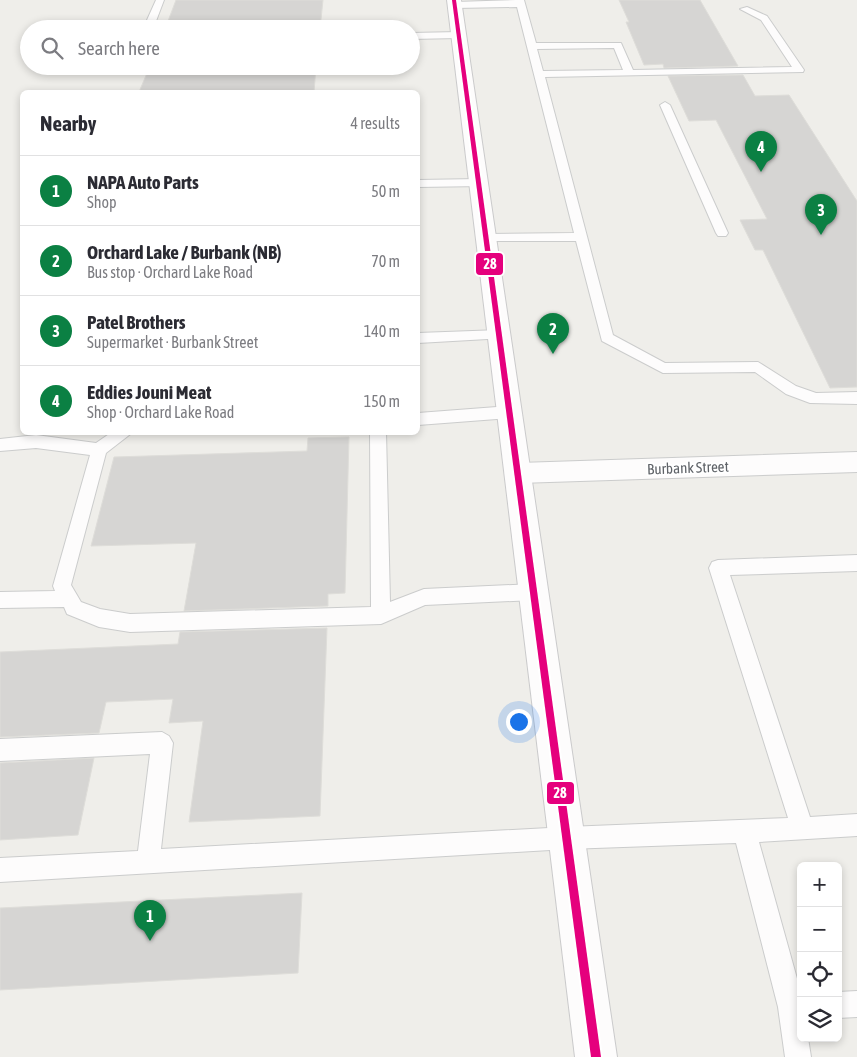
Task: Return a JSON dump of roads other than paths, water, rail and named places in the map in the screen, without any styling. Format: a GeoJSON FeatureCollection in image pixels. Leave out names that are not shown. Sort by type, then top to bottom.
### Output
{"type":"FeatureCollection","features":[{"type":"Feature","properties":{"kind":"main road"},"geometry":{"type":"LineString","coordinates":[[454,2],[519,473],[596,1057]]}},
{"type":"Feature","properties":{"kind":"main road","name":"Burbank Street"},"geometry":{"type":"LineString","coordinates":[[519,473],[857,462]]}},
{"type":"Feature","properties":{"kind":"lane"},"geometry":{"type":"LineString","coordinates":[[152,20],[160,0]]}},
{"type":"Feature","properties":{"kind":"lane"},"geometry":{"type":"LineString","coordinates":[[454,2],[521,2],[606,338],[663,368],[758,367],[791,390],[815,399],[857,398]]}},
{"type":"Feature","properties":{"kind":"lane"},"geometry":{"type":"LineString","coordinates":[[539,74],[799,70],[764,18],[744,9]]}},
{"type":"Feature","properties":{"kind":"lane"},"geometry":{"type":"LineString","coordinates":[[420,36],[459,35]]}},
{"type":"Feature","properties":{"kind":"lane"},"geometry":{"type":"LineString","coordinates":[[532,46],[618,45],[629,72]]}},
{"type":"Feature","properties":{"kind":"lane"},"geometry":{"type":"LineString","coordinates":[[665,105],[722,234]]}},
{"type":"Feature","properties":{"kind":"lane"},"geometry":{"type":"LineString","coordinates":[[420,184],[479,183]]}},
{"type":"Feature","properties":{"kind":"lane"},"geometry":{"type":"LineString","coordinates":[[487,238],[581,237]]}},
{"type":"Feature","properties":{"kind":"lane"},"geometry":{"type":"LineString","coordinates":[[420,338],[500,335]]}},
{"type":"Feature","properties":{"kind":"lane"},"geometry":{"type":"LineString","coordinates":[[420,419],[510,412]]}},
{"type":"Feature","properties":{"kind":"lane"},"geometry":{"type":"LineString","coordinates":[[0,445],[10,442],[31,442],[99,450],[121,435]]}},
{"type":"Feature","properties":{"kind":"lane"},"geometry":{"type":"LineString","coordinates":[[378,435],[381,615]]}},
{"type":"Feature","properties":{"kind":"lane"},"geometry":{"type":"LineString","coordinates":[[99,450],[65,592],[74,608],[99,618],[130,623],[381,615],[424,597],[534,592]]}},
{"type":"Feature","properties":{"kind":"lane"},"geometry":{"type":"LineString","coordinates":[[803,829],[718,568],[857,563]]}},
{"type":"Feature","properties":{"kind":"lane"},"geometry":{"type":"LineString","coordinates":[[0,600],[65,592]]}},
{"type":"Feature","properties":{"kind":"lane"},"geometry":{"type":"LineString","coordinates":[[0,750],[162,743],[148,860]]}},
{"type":"Feature","properties":{"kind":"lane"},"geometry":{"type":"LineString","coordinates":[[0,870],[148,860],[857,825]]}},
{"type":"Feature","properties":{"kind":"lane"},"geometry":{"type":"LineString","coordinates":[[745,832],[796,1007],[798,1057]]}},
{"type":"Feature","properties":{"kind":"lane"},"geometry":{"type":"LineString","coordinates":[[842,1005],[857,1004]]}},
{"type":"Feature","properties":{"kind":"place","name":"Eddies Jouni Meat"},"geometry":{"type":"Point","coordinates":[761,172]}},
{"type":"Feature","properties":{"kind":"place","name":"Patel Brothers"},"geometry":{"type":"Point","coordinates":[821,235]}},
{"type":"Feature","properties":{"kind":"place","name":"Orchard Lake / Burbank (NB)"},"geometry":{"type":"Point","coordinates":[553,354]}},
{"type":"Feature","properties":{"kind":"place","name":"NAPA Auto Parts"},"geometry":{"type":"Point","coordinates":[150,941]}}]}
